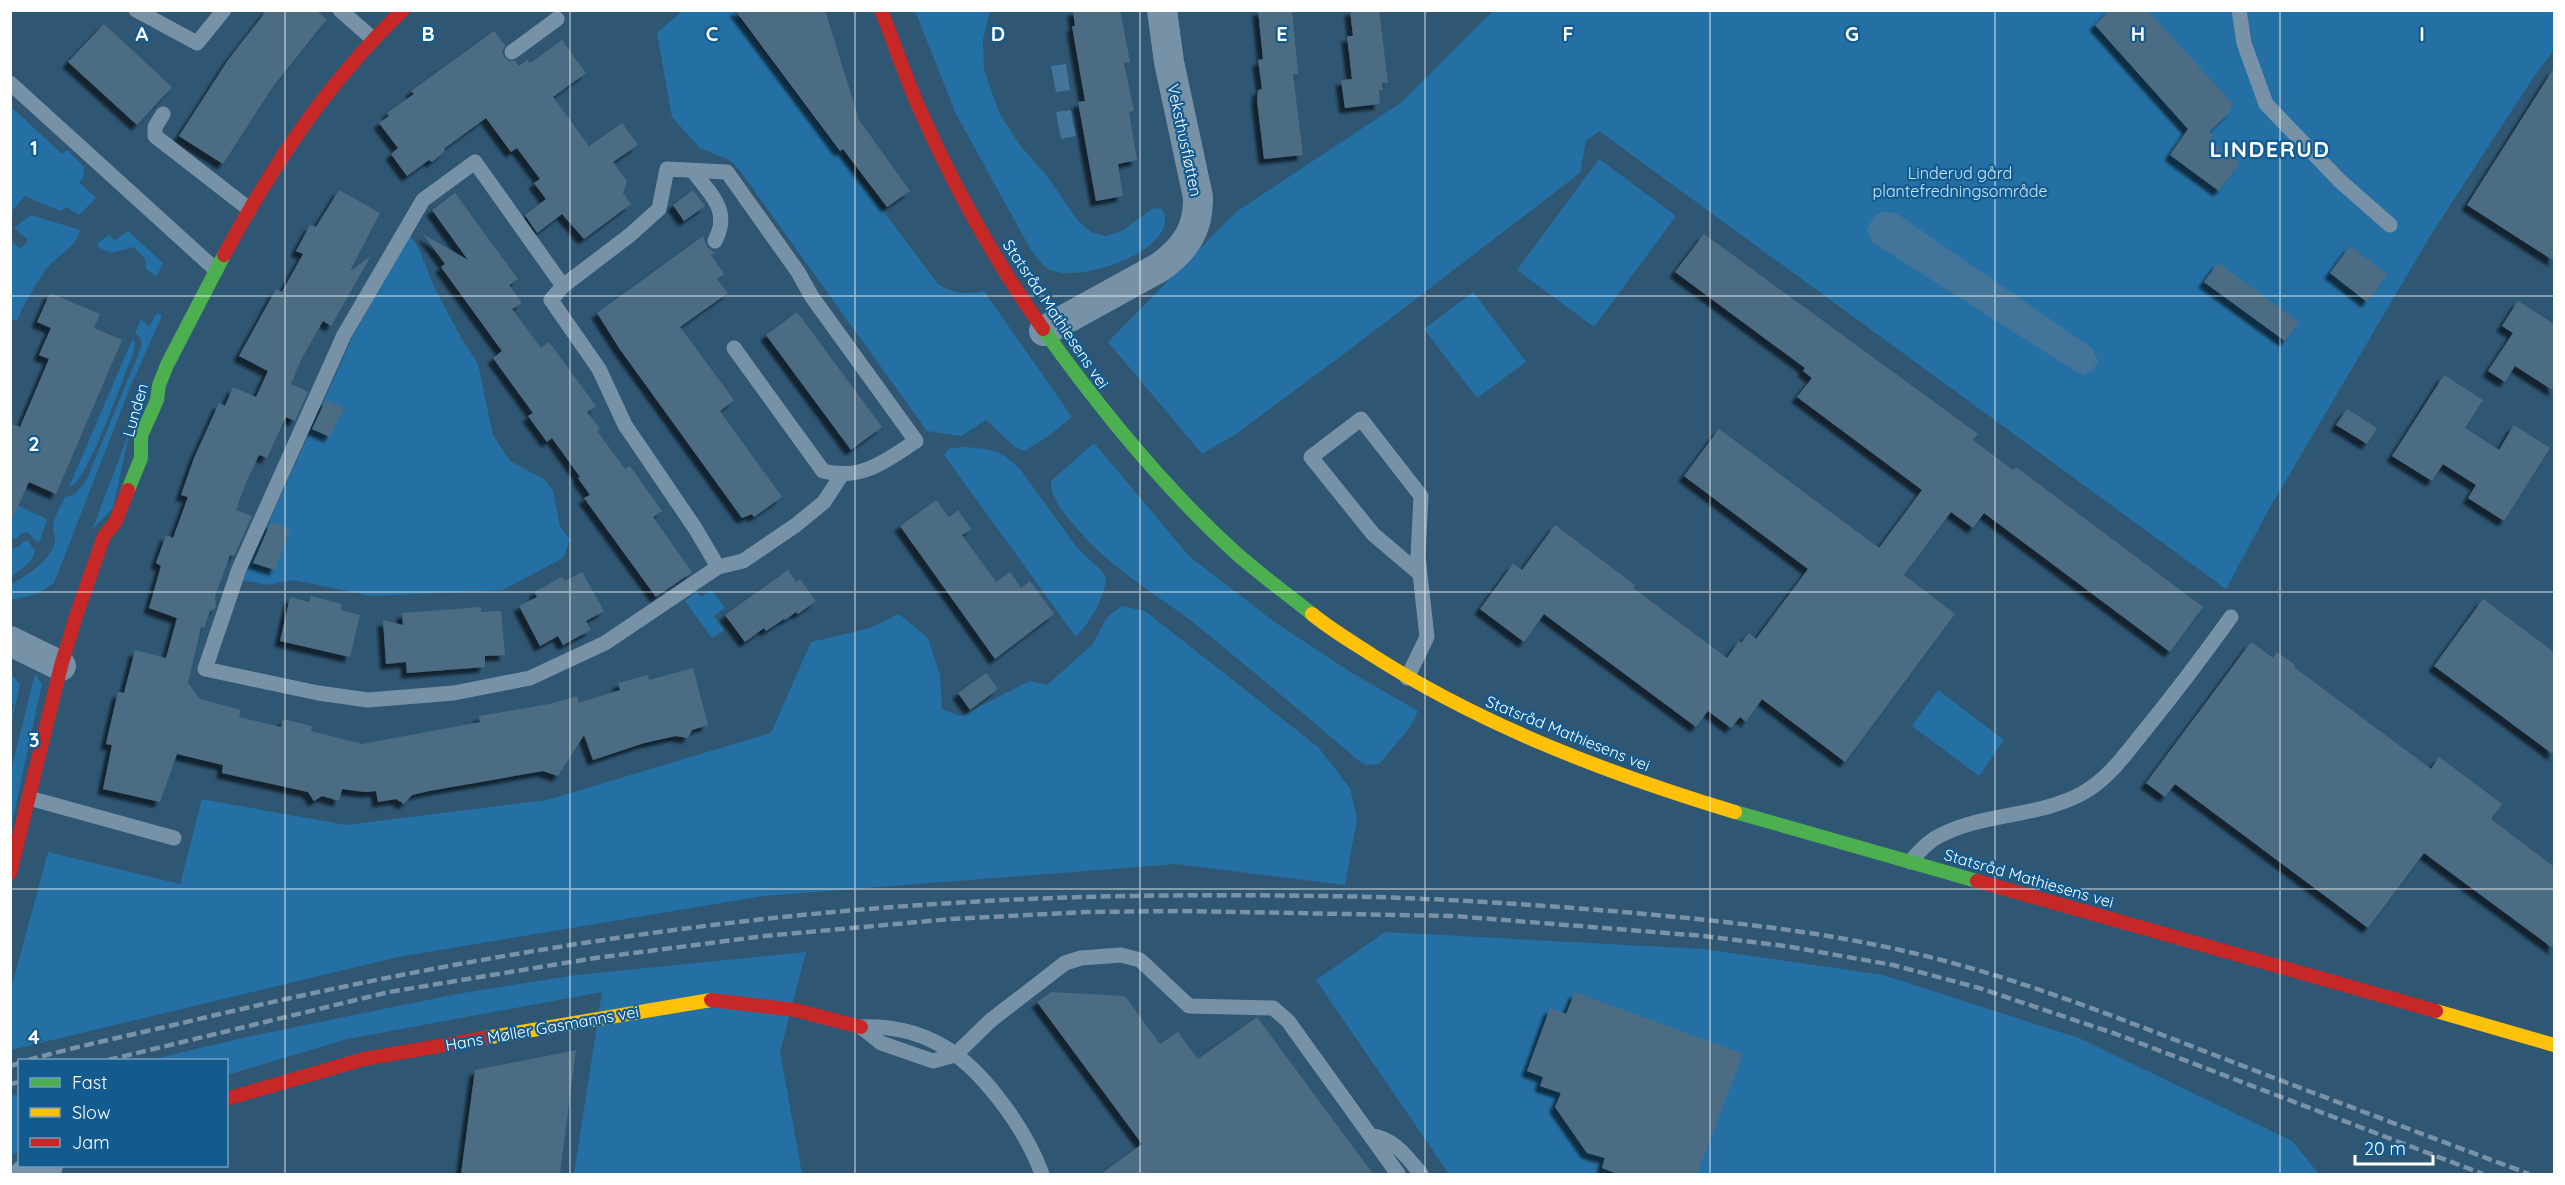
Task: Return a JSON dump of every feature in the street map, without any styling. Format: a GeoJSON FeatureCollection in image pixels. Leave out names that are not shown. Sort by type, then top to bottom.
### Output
{"type":"FeatureCollection","features":[{"type":"Feature","properties":{"kind":"street","name":"Lunden"},"geometry":{"type":"LineString","coordinates":[[10,873],[61,666],[104,536],[115,523],[141,458],[141,436],[157,400],[159,385],[184,329],[249,209],[304,122],[373,39],[403,10]]}},
{"type":"Feature","properties":{"kind":"street","name":"Statsråd Mathiesens vei"},"geometry":{"type":"LineString","coordinates":[[881,10],[905,74],[946,164],[995,254],[1069,368],[1150,467],[1217,535],[1312,616],[1362,651],[1407,678],[1480,716],[1583,760],[1732,811],[2554,1045]]}},
{"type":"Feature","properties":{"kind":"street","name":"Veksthusfløtten"},"geometry":{"type":"LineString","coordinates":[[1044,331],[1172,259],[1190,239],[1195,228],[1198,213],[1196,180],[1169,62],[1162,10]]}},
{"type":"Feature","properties":{"kind":"street"},"geometry":{"type":"LineString","coordinates":[[10,641],[61,666]]}},
{"type":"Feature","properties":{"kind":"street","name":"Hans Møller Gasmanns vei"},"geometry":{"type":"LineString","coordinates":[[228,1098],[363,1059],[707,1000],[795,1010],[861,1027]]}},
{"type":"Feature","properties":{"kind":"street"},"geometry":{"type":"LineString","coordinates":[[25,1174],[45,1167]]}},
{"type":"Feature","properties":{"kind":"lane"},"geometry":{"type":"LineString","coordinates":[[136,10],[197,43],[224,10]]}},
{"type":"Feature","properties":{"kind":"lane"},"geometry":{"type":"LineString","coordinates":[[340,10],[373,39]]}},
{"type":"Feature","properties":{"kind":"lane"},"geometry":{"type":"LineString","coordinates":[[2239,10],[2244,43],[2266,104],[2340,181],[2390,225]]}},
{"type":"Feature","properties":{"kind":"lane"},"geometry":{"type":"LineString","coordinates":[[512,52],[557,19]]}},
{"type":"Feature","properties":{"kind":"lane"},"geometry":{"type":"LineString","coordinates":[[10,83],[216,270]]}},
{"type":"Feature","properties":{"kind":"lane"},"geometry":{"type":"LineString","coordinates":[[163,114],[150,122],[155,136],[249,209]]}},
{"type":"Feature","properties":{"kind":"lane"},"geometry":{"type":"LineString","coordinates":[[563,286],[475,162],[423,200],[344,335],[325,375],[239,569],[205,669],[318,693],[368,700],[454,693],[530,678],[605,643],[718,567],[743,561],[825,502],[841,476]]}},
{"type":"Feature","properties":{"kind":"lane"},"geometry":{"type":"LineString","coordinates":[[718,567],[696,528],[625,425],[599,369],[550,300],[563,286],[630,235],[659,209],[668,169],[727,172],[798,272],[812,297],[916,441],[883,463],[863,471],[841,476],[823,471],[734,348]]}},
{"type":"Feature","properties":{"kind":"lane"},"geometry":{"type":"LineString","coordinates":[[693,171],[718,205],[722,228],[715,241]]}},
{"type":"Feature","properties":{"kind":"lane"},"geometry":{"type":"LineString","coordinates":[[1407,678],[1427,637],[1418,556],[1421,496],[1361,419],[1311,457],[1373,534],[1419,574]]}},
{"type":"Feature","properties":{"kind":"lane"},"geometry":{"type":"LineString","coordinates":[[1910,862],[1939,835],[1957,827],[2060,803],[2080,795],[2095,785],[2115,766],[2187,678],[2230,617]]}},
{"type":"Feature","properties":{"kind":"lane"},"geometry":{"type":"LineString","coordinates":[[29,798],[174,838]]}},
{"type":"Feature","properties":{"kind":"lane"},"geometry":{"type":"LineString","coordinates":[[955,1055],[990,1021],[1065,963],[1081,958],[1121,955],[1140,960],[1188,1006],[1274,1008],[1288,1021],[1398,1174]]}},
{"type":"Feature","properties":{"kind":"lane"},"geometry":{"type":"LineString","coordinates":[[861,1027],[886,1026],[937,1042],[955,1055],[998,1098],[1034,1153],[1042,1174]]}},
{"type":"Feature","properties":{"kind":"lane"},"geometry":{"type":"LineString","coordinates":[[1371,1136],[1381,1136],[1396,1147],[1421,1174]]}},
{"type":"Feature","properties":{"kind":"green space"},"geometry":{"type":"Polygon","coordinates":[[[682,11],[733,11],[938,284],[960,293],[984,291],[1072,417],[1046,438],[1024,451],[1015,447],[986,420],[961,436],[927,431],[741,172],[731,161],[700,148],[672,117],[657,33],[682,11]]]}},
{"type":"Feature","properties":{"kind":"green space"},"geometry":{"type":"Polygon","coordinates":[[[915,11],[990,11],[983,39],[984,70],[999,112],[1019,144],[1047,176],[1078,221],[1091,232],[1105,236],[1122,231],[1153,208],[1162,209],[1165,223],[1158,237],[1145,249],[1105,267],[1084,272],[1065,273],[1050,270],[1045,266],[1031,250],[956,114],[915,11]]]}},
{"type":"Feature","properties":{"kind":"green space","name":"Linderud gård plantefredningsområde"},"geometry":{"type":"Polygon","coordinates":[[[1493,11],[2554,11],[2554,50],[2535,75],[2432,233],[2269,509],[2226,589],[1599,131],[1586,141],[1580,173],[1348,351],[1236,434],[1202,454],[1108,342],[1236,212],[1402,102],[1493,11]]]}},
{"type":"Feature","properties":{"kind":"green space"},"geometry":{"type":"Polygon","coordinates":[[[10,106],[62,154],[67,150],[84,167],[83,178],[79,182],[96,198],[79,215],[67,207],[60,211],[25,196],[11,212],[10,106]]]}},
{"type":"Feature","properties":{"kind":"green space"},"geometry":{"type":"Polygon","coordinates":[[[1599,159],[1676,216],[1594,327],[1517,270],[1599,159]]]}},
{"type":"Feature","properties":{"kind":"green space"},"geometry":{"type":"Polygon","coordinates":[[[31,215],[80,230],[75,242],[48,266],[26,301],[17,321],[11,318],[11,241],[21,249],[28,240],[14,228],[31,215]]]}},
{"type":"Feature","properties":{"kind":"green space"},"geometry":{"type":"Polygon","coordinates":[[[128,231],[163,263],[156,277],[146,269],[145,259],[134,247],[111,253],[98,247],[97,244],[109,235],[115,240],[128,231]]]}},
{"type":"Feature","properties":{"kind":"green space"},"geometry":{"type":"Polygon","coordinates":[[[410,235],[418,247],[436,291],[478,364],[493,435],[510,461],[544,479],[553,491],[560,526],[570,540],[563,558],[503,590],[372,596],[293,580],[267,585],[243,580],[353,336],[410,235]]]}},
{"type":"Feature","properties":{"kind":"green space"},"geometry":{"type":"Polygon","coordinates":[[[1473,292],[1526,362],[1477,398],[1424,329],[1473,292]]]}},
{"type":"Feature","properties":{"kind":"green space"},"geometry":{"type":"Polygon","coordinates":[[[157,313],[162,316],[131,385],[54,583],[37,594],[11,600],[11,585],[44,561],[53,548],[55,539],[53,524],[58,512],[65,497],[75,494],[86,481],[138,355],[142,344],[135,333],[141,319],[149,327],[157,313]]]}},
{"type":"Feature","properties":{"kind":"green space"},"geometry":{"type":"Polygon","coordinates":[[[132,340],[135,342],[134,352],[95,449],[77,482],[69,487],[132,340]]]}},
{"type":"Feature","properties":{"kind":"green space"},"geometry":{"type":"Polygon","coordinates":[[[130,430],[113,508],[92,530],[130,430]]]}},
{"type":"Feature","properties":{"kind":"green space"},"geometry":{"type":"Polygon","coordinates":[[[1094,443],[1190,557],[1276,623],[1352,673],[1418,711],[1410,727],[1379,764],[1366,765],[1359,761],[1194,623],[1120,569],[1080,532],[1056,501],[1051,481],[1094,443]]]}},
{"type":"Feature","properties":{"kind":"green space"},"geometry":{"type":"Polygon","coordinates":[[[966,447],[996,452],[1020,469],[1078,549],[1102,571],[1106,579],[1102,595],[1091,617],[1076,637],[944,455],[950,448],[966,447]]]}},
{"type":"Feature","properties":{"kind":"green space"},"geometry":{"type":"Polygon","coordinates":[[[10,502],[47,519],[40,541],[37,542],[28,532],[22,533],[16,539],[11,538],[10,502]]]}},
{"type":"Feature","properties":{"kind":"green space"},"geometry":{"type":"Polygon","coordinates":[[[24,541],[28,541],[35,551],[34,555],[31,561],[11,577],[11,549],[18,547],[24,541]]]}},
{"type":"Feature","properties":{"kind":"green space"},"geometry":{"type":"Polygon","coordinates":[[[711,590],[725,608],[714,616],[724,630],[712,638],[685,601],[696,592],[701,597],[711,590]]]}},
{"type":"Feature","properties":{"kind":"green space"},"geometry":{"type":"Polygon","coordinates":[[[1122,606],[1145,611],[1318,747],[1350,788],[1357,819],[1345,885],[1176,864],[763,896],[398,957],[11,1050],[11,989],[48,852],[180,884],[202,799],[346,825],[547,800],[771,733],[811,642],[870,628],[899,614],[928,638],[940,675],[942,709],[960,716],[1030,681],[1047,685],[1093,644],[1107,617],[1122,606]]]}},
{"type":"Feature","properties":{"kind":"green space"},"geometry":{"type":"Polygon","coordinates":[[[11,674],[20,684],[12,721],[14,704],[11,702],[11,674]]]}},
{"type":"Feature","properties":{"kind":"green space"},"geometry":{"type":"Polygon","coordinates":[[[35,674],[42,684],[11,827],[11,771],[35,674]]]}},
{"type":"Feature","properties":{"kind":"green space"},"geometry":{"type":"Polygon","coordinates":[[[1938,690],[2004,740],[1979,776],[1912,726],[1938,690]]]}},
{"type":"Feature","properties":{"kind":"green space"},"geometry":{"type":"Polygon","coordinates":[[[1385,932],[1703,949],[1883,975],[2079,1038],[2292,1141],[2319,1174],[1449,1174],[1316,980],[1385,932]]]}},
{"type":"Feature","properties":{"kind":"green space"},"geometry":{"type":"Polygon","coordinates":[[[806,952],[780,1052],[802,1174],[574,1174],[602,992],[347,1039],[228,1075],[228,1059],[154,1059],[251,1036],[457,994],[576,975],[806,952]]]}},
{"type":"Feature","properties":{"kind":"green space"},"geometry":{"type":"Polygon","coordinates":[[[18,1094],[18,1152],[11,1155],[11,1096],[18,1094]]]}},
{"type":"Feature","properties":{"kind":"shaded area"},"geometry":{"type":"Polygon","coordinates":[[[1066,64],[1070,90],[1056,92],[1051,66],[1066,64]]]}},
{"type":"Feature","properties":{"kind":"shaded area"},"geometry":{"type":"Polygon","coordinates":[[[1071,110],[1076,136],[1061,139],[1056,112],[1071,110]]]}},
{"type":"Feature","properties":{"kind":"shaded area"},"geometry":{"type":"Polygon","coordinates":[[[1882,212],[1896,213],[2092,348],[2098,361],[2093,370],[2084,375],[2075,371],[1872,242],[1867,229],[1874,217],[1882,212]]]}},
{"type":"Feature","properties":{"kind":"building"},"geometry":{"type":"Polygon","coordinates":[[[267,10],[315,10],[327,19],[272,88],[223,164],[179,136],[228,60],[267,10]]]}},
{"type":"Feature","properties":{"kind":"building"},"geometry":{"type":"Polygon","coordinates":[[[735,10],[825,10],[859,120],[910,191],[887,207],[843,149],[840,151],[735,10]]]}},
{"type":"Feature","properties":{"kind":"building"},"geometry":{"type":"Polygon","coordinates":[[[1073,10],[1120,10],[1130,62],[1124,63],[1134,111],[1129,112],[1137,160],[1118,164],[1123,196],[1096,201],[1078,102],[1085,101],[1072,26],[1075,26],[1073,10]]]}},
{"type":"Feature","properties":{"kind":"building"},"geometry":{"type":"Polygon","coordinates":[[[1258,10],[1292,10],[1298,74],[1293,74],[1303,155],[1264,159],[1257,100],[1258,90],[1262,89],[1258,60],[1263,59],[1258,10]]]}},
{"type":"Feature","properties":{"kind":"building"},"geometry":{"type":"Polygon","coordinates":[[[1350,10],[1379,10],[1388,83],[1382,83],[1383,90],[1379,90],[1380,104],[1345,108],[1341,80],[1352,79],[1347,36],[1353,36],[1350,10]]]}},
{"type":"Feature","properties":{"kind":"building"},"geometry":{"type":"Polygon","coordinates":[[[2110,10],[2147,10],[2234,105],[2229,109],[2231,111],[2209,132],[2213,136],[2209,140],[2240,163],[2219,191],[2170,155],[2188,129],[2095,25],[2110,10]]]}},
{"type":"Feature","properties":{"kind":"building"},"geometry":{"type":"Polygon","coordinates":[[[104,24],[172,87],[137,125],[68,62],[104,24]]]}},
{"type":"Feature","properties":{"kind":"building"},"geometry":{"type":"Polygon","coordinates":[[[494,31],[505,46],[502,52],[504,57],[509,61],[515,61],[519,66],[527,60],[530,63],[562,40],[586,73],[553,97],[589,146],[622,123],[638,145],[613,162],[627,181],[623,193],[631,204],[584,239],[562,214],[537,233],[525,215],[546,199],[534,183],[540,179],[517,148],[511,152],[486,118],[445,148],[444,152],[432,162],[429,160],[407,176],[391,154],[398,148],[379,123],[389,116],[387,113],[414,94],[411,91],[494,31]]]}},
{"type":"Feature","properties":{"kind":"building"},"geometry":{"type":"Polygon","coordinates":[[[2554,68],[2554,261],[2467,205],[2554,68]]]}},
{"type":"Feature","properties":{"kind":"building"},"geometry":{"type":"Polygon","coordinates":[[[339,190],[380,213],[350,271],[371,256],[331,326],[323,321],[301,360],[291,384],[308,392],[295,421],[286,417],[267,458],[259,455],[245,485],[236,510],[252,516],[234,556],[230,555],[215,596],[216,608],[210,611],[204,628],[201,627],[188,683],[200,699],[241,710],[239,717],[281,727],[283,719],[312,726],[311,731],[362,744],[480,722],[479,716],[549,704],[577,696],[579,703],[620,690],[618,683],[648,675],[649,680],[693,668],[708,725],[692,730],[688,738],[676,736],[644,743],[593,760],[584,735],[558,776],[543,771],[429,791],[412,795],[404,804],[396,799],[378,802],[376,791],[342,789],[339,801],[322,796],[314,801],[308,792],[222,773],[223,765],[177,754],[160,802],[103,789],[112,745],[106,744],[110,726],[118,692],[124,693],[135,650],[166,658],[177,618],[149,608],[161,566],[156,563],[166,535],[173,538],[188,497],[181,495],[194,458],[219,403],[225,406],[233,387],[256,397],[268,371],[239,356],[276,289],[282,292],[303,254],[296,251],[310,225],[316,227],[339,190]]]}},
{"type":"Feature","properties":{"kind":"building"},"geometry":{"type":"Polygon","coordinates":[[[693,190],[705,206],[684,221],[673,205],[693,190]]]}},
{"type":"Feature","properties":{"kind":"building"},"geometry":{"type":"Polygon","coordinates":[[[455,193],[518,279],[509,285],[522,303],[512,309],[541,348],[549,342],[596,406],[587,412],[600,429],[597,431],[625,469],[630,466],[662,511],[653,517],[692,572],[656,597],[584,498],[590,495],[578,478],[580,477],[552,438],[547,442],[528,416],[533,413],[493,358],[502,351],[441,267],[445,264],[423,234],[468,260],[432,210],[455,193]]]}},
{"type":"Feature","properties":{"kind":"building"},"geometry":{"type":"Polygon","coordinates":[[[1704,234],[1978,434],[1973,440],[2013,470],[2016,467],[2203,607],[2170,652],[1984,513],[1973,528],[1951,512],[1904,575],[1955,614],[1845,762],[1762,699],[1746,722],[1740,717],[1731,728],[1708,711],[1696,727],[1544,614],[1524,642],[1480,609],[1513,564],[1522,570],[1555,525],[1635,585],[1633,588],[1727,658],[1739,641],[1741,643],[1749,633],[1756,639],[1808,569],[1684,476],[1719,429],[1879,548],[1922,490],[1797,397],[1812,378],[1803,371],[1805,368],[1675,272],[1704,234]]]}},
{"type":"Feature","properties":{"kind":"building"},"geometry":{"type":"Polygon","coordinates":[[[703,236],[707,247],[715,253],[711,255],[724,274],[717,279],[728,293],[680,327],[734,400],[720,411],[782,497],[754,517],[752,514],[742,518],[619,348],[597,313],[703,236]]]}},
{"type":"Feature","properties":{"kind":"building"},"geometry":{"type":"Polygon","coordinates":[[[2350,246],[2387,274],[2367,302],[2330,273],[2350,246]]]}},
{"type":"Feature","properties":{"kind":"building"},"geometry":{"type":"Polygon","coordinates":[[[2218,263],[2299,322],[2285,341],[2204,282],[2218,263]]]}},
{"type":"Feature","properties":{"kind":"building"},"geometry":{"type":"Polygon","coordinates":[[[50,293],[100,314],[94,328],[122,340],[56,494],[29,482],[10,524],[10,423],[20,427],[49,359],[39,355],[51,328],[37,322],[50,293]]]}},
{"type":"Feature","properties":{"kind":"building"},"geometry":{"type":"Polygon","coordinates":[[[2518,301],[2554,324],[2554,391],[2515,366],[2505,382],[2488,371],[2513,333],[2502,326],[2518,301]]]}},
{"type":"Feature","properties":{"kind":"building"},"geometry":{"type":"Polygon","coordinates":[[[797,312],[882,427],[851,450],[766,335],[797,312]]]}},
{"type":"Feature","properties":{"kind":"building"},"geometry":{"type":"Polygon","coordinates":[[[2444,375],[2483,400],[2465,428],[2499,450],[2514,425],[2550,448],[2504,521],[2468,498],[2476,485],[2443,464],[2432,481],[2392,456],[2444,375]]]}},
{"type":"Feature","properties":{"kind":"building"},"geometry":{"type":"Polygon","coordinates":[[[326,400],[344,408],[330,437],[312,429],[326,400]]]}},
{"type":"Feature","properties":{"kind":"building"},"geometry":{"type":"Polygon","coordinates":[[[2347,409],[2377,428],[2367,444],[2336,425],[2347,409]]]}},
{"type":"Feature","properties":{"kind":"building"},"geometry":{"type":"Polygon","coordinates":[[[936,500],[949,517],[958,510],[971,529],[962,535],[996,582],[1010,572],[1021,588],[1030,581],[1054,614],[995,659],[900,526],[936,500]]]}},
{"type":"Feature","properties":{"kind":"building"},"geometry":{"type":"Polygon","coordinates":[[[271,522],[290,529],[275,570],[253,563],[271,522]]]}},
{"type":"Feature","properties":{"kind":"building"},"geometry":{"type":"Polygon","coordinates":[[[788,570],[796,582],[800,579],[816,601],[798,614],[796,612],[766,631],[764,628],[745,642],[725,615],[788,570]]]}},
{"type":"Feature","properties":{"kind":"building"},"geometry":{"type":"Polygon","coordinates":[[[582,572],[604,611],[586,621],[591,630],[563,645],[558,636],[540,646],[519,606],[537,597],[534,592],[562,577],[565,581],[582,572]]]}},
{"type":"Feature","properties":{"kind":"building"},"geometry":{"type":"Polygon","coordinates":[[[311,596],[342,604],[341,610],[360,615],[350,657],[280,641],[290,597],[309,602],[311,596]]]}},
{"type":"Feature","properties":{"kind":"building"},"geometry":{"type":"Polygon","coordinates":[[[2483,599],[2554,652],[2554,755],[2434,666],[2483,599]]]}},
{"type":"Feature","properties":{"kind":"building"},"geometry":{"type":"Polygon","coordinates":[[[481,607],[481,612],[501,611],[505,655],[485,656],[485,667],[407,673],[406,662],[386,664],[383,620],[403,625],[402,613],[481,607]]]}},
{"type":"Feature","properties":{"kind":"building"},"geometry":{"type":"Polygon","coordinates":[[[2251,642],[2273,658],[2277,652],[2431,769],[2439,757],[2502,804],[2491,819],[2554,867],[2554,949],[2424,853],[2368,928],[2175,784],[2165,797],[2146,783],[2251,642]]]}},
{"type":"Feature","properties":{"kind":"building"},"geometry":{"type":"Polygon","coordinates":[[[986,673],[998,689],[970,710],[958,693],[986,673]]]}},
{"type":"Feature","properties":{"kind":"building"},"geometry":{"type":"Polygon","coordinates":[[[1051,992],[1125,996],[1160,1044],[1178,1032],[1198,1059],[1257,1017],[1373,1174],[1101,1174],[1142,1144],[1037,1002],[1051,992]]]}},
{"type":"Feature","properties":{"kind":"building"},"geometry":{"type":"Polygon","coordinates":[[[1575,992],[1743,1054],[1697,1174],[1618,1174],[1602,1168],[1605,1158],[1587,1153],[1555,1107],[1561,1093],[1540,1086],[1543,1077],[1527,1071],[1550,1008],[1566,1014],[1575,992]]]}},
{"type":"Feature","properties":{"kind":"building"},"geometry":{"type":"Polygon","coordinates":[[[576,1050],[560,1174],[461,1174],[475,1070],[576,1050]]]}},
{"type":"Feature","properties":{"kind":"railway"},"geometry":{"type":"LineString","coordinates":[[32,1059],[295,997],[481,960],[575,944],[763,919],[952,903],[1058,898],[1270,895],[1443,900],[1612,911],[1741,924],[1837,937],[1941,960],[2100,1011],[2529,1174]]}},
{"type":"Feature","properties":{"kind":"railway"},"geometry":{"type":"LineString","coordinates":[[112,1059],[389,992],[595,958],[764,936],[951,919],[1086,912],[1184,911],[1454,916],[1704,936],[1785,946],[1893,965],[1979,988],[2116,1034],[2483,1174]]}},
{"type":"Feature","properties":{"kind":"railway"},"geometry":{"type":"LineString","coordinates":[[10,1066],[18,1064]]}},
{"type":"Feature","properties":{"kind":"railway"},"geometry":{"type":"LineString","coordinates":[[10,1084],[18,1082]]}},
{"type":"Feature","properties":{"kind":"traffic: fast"},"geometry":{"type":"LineString","coordinates":[[128,490],[141,458],[141,436],[157,400],[159,385],[167,365],[224,255]]}},
{"type":"Feature","properties":{"kind":"traffic: fast"},"geometry":{"type":"LineString","coordinates":[[1043,329],[1110,418],[1183,502],[1237,554],[1312,614]]}},
{"type":"Feature","properties":{"kind":"traffic: fast"},"geometry":{"type":"LineString","coordinates":[[1735,812],[1977,881]]}},
{"type":"Feature","properties":{"kind":"traffic: slow"},"geometry":{"type":"LineString","coordinates":[[1312,614],[1414,681],[1502,726],[1594,764],[1735,812]]}},
{"type":"Feature","properties":{"kind":"traffic: slow"},"geometry":{"type":"LineString","coordinates":[[485,1038],[711,1000]]}},
{"type":"Feature","properties":{"kind":"traffic: slow"},"geometry":{"type":"LineString","coordinates":[[2436,1011],[2554,1045]]}},
{"type":"Feature","properties":{"kind":"traffic: jam"},"geometry":{"type":"LineString","coordinates":[[224,255],[262,188],[304,125],[350,66],[403,10]]}},
{"type":"Feature","properties":{"kind":"traffic: jam"},"geometry":{"type":"LineString","coordinates":[[881,10],[914,96],[946,165],[975,222],[1043,329]]}},
{"type":"Feature","properties":{"kind":"traffic: jam"},"geometry":{"type":"LineString","coordinates":[[10,873],[61,666],[76,616],[104,536],[115,523],[128,490]]}},
{"type":"Feature","properties":{"kind":"traffic: jam"},"geometry":{"type":"LineString","coordinates":[[1977,881],[2436,1011]]}},
{"type":"Feature","properties":{"kind":"traffic: jam"},"geometry":{"type":"LineString","coordinates":[[711,1000],[795,1010],[861,1027]]}},
{"type":"Feature","properties":{"kind":"traffic: jam"},"geometry":{"type":"LineString","coordinates":[[228,1098],[364,1059],[485,1038]]}},
{"type":"Feature","properties":{"kind":"district","name":"LINDERUD"},"geometry":{"type":"Point","coordinates":[2270,149]}}]}
